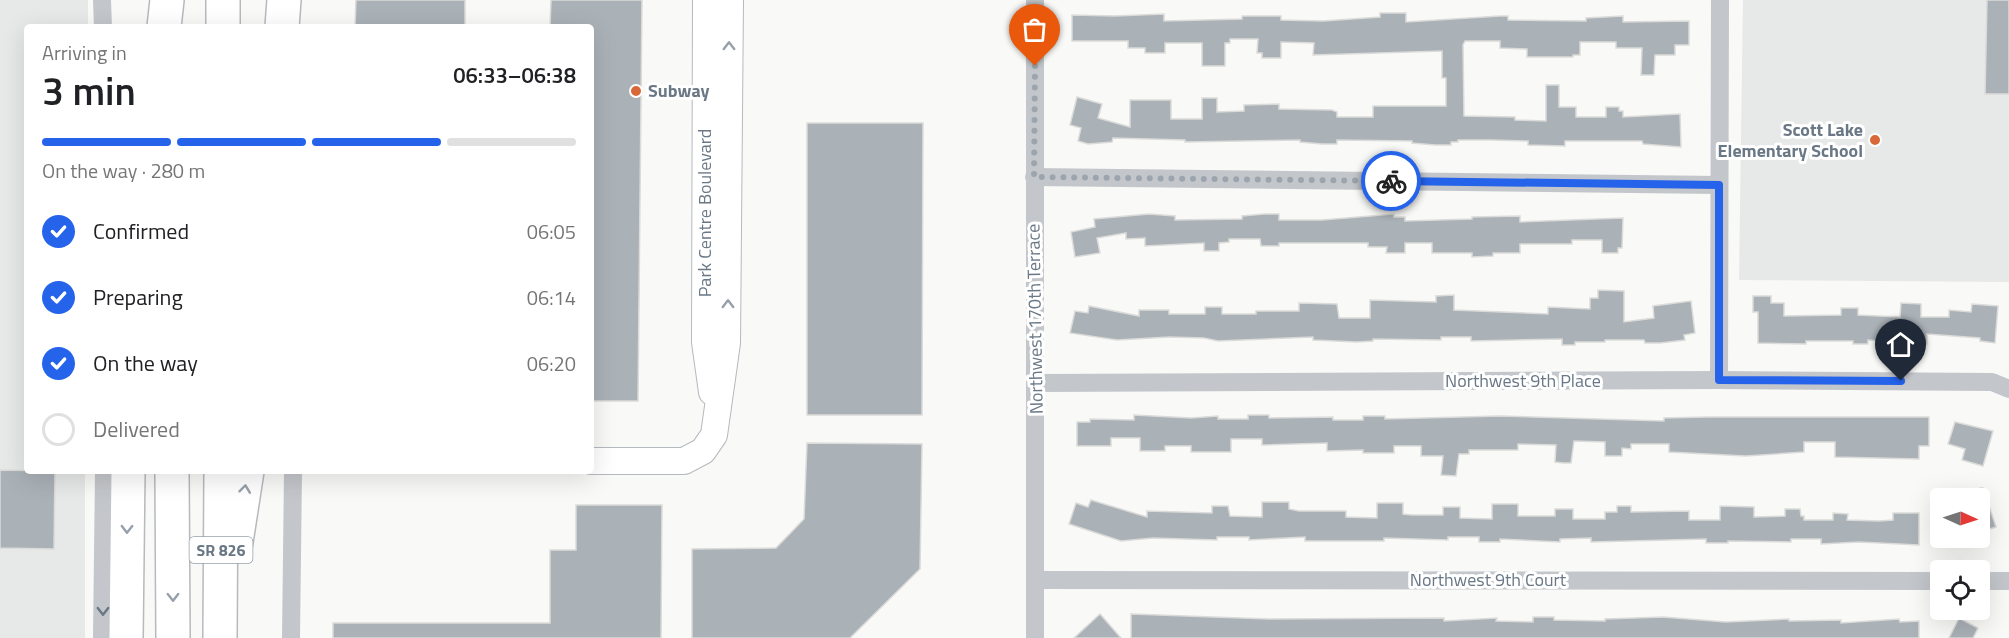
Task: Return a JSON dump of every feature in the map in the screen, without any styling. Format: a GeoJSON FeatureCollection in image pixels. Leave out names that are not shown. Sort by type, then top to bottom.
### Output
{"type":"FeatureCollection","features":[{"type":"Feature","properties":{"kind":"highway"},"geometry":{"type":"LineString","coordinates":[[164,24],[167,0]]}},
{"type":"Feature","properties":{"kind":"highway"},"geometry":{"type":"LineString","coordinates":[[174,0],[174,24]]}},
{"type":"Feature","properties":{"kind":"highway"},"geometry":{"type":"LineString","coordinates":[[223,0],[223,24]]}},
{"type":"Feature","properties":{"kind":"highway"},"geometry":{"type":"LineString","coordinates":[[282,24],[284,0]]}},
{"type":"Feature","properties":{"kind":"highway"},"geometry":{"type":"LineString","coordinates":[[126,638],[128,474]]}},
{"type":"Feature","properties":{"kind":"highway","name":"SR 826"},"geometry":{"type":"LineString","coordinates":[[172,474],[173,638]]}},
{"type":"Feature","properties":{"kind":"highway","name":"SR 826"},"geometry":{"type":"LineString","coordinates":[[220,634],[221,474]]}},
{"type":"Feature","properties":{"kind":"highway"},"geometry":{"type":"LineString","coordinates":[[220,634],[247,474]]}},
{"type":"Feature","properties":{"kind":"street"},"geometry":{"type":"LineString","coordinates":[[102,0],[103,24]]}},
{"type":"Feature","properties":{"kind":"street"},"geometry":{"type":"LineString","coordinates":[[297,0],[297,24]]}},
{"type":"Feature","properties":{"kind":"street","name":"Park Centre Boulevard"},"geometry":{"type":"LineString","coordinates":[[594,461],[684,461],[703,451],[714,435],[716,425],[717,83],[706,0]]}},
{"type":"Feature","properties":{"kind":"street","name":"Park Centre Boulevard"},"geometry":{"type":"LineString","coordinates":[[717,83],[730,0]]}},
{"type":"Feature","properties":{"kind":"street","name":"Northwest 170th Terrace"},"geometry":{"type":"LineString","coordinates":[[1035,0],[1035,638]]}},
{"type":"Feature","properties":{"kind":"street"},"geometry":{"type":"LineString","coordinates":[[1719,380],[1720,0]]}},
{"type":"Feature","properties":{"kind":"street"},"geometry":{"type":"LineString","coordinates":[[1034,177],[1719,185]]}},
{"type":"Feature","properties":{"kind":"street","name":"Northwest 9th Place"},"geometry":{"type":"LineString","coordinates":[[1036,383],[1719,380],[1992,382],[2009,389]]}},
{"type":"Feature","properties":{"kind":"street"},"geometry":{"type":"LineString","coordinates":[[102,638],[104,474]]}},
{"type":"Feature","properties":{"kind":"street"},"geometry":{"type":"LineString","coordinates":[[291,638],[293,474]]}},
{"type":"Feature","properties":{"kind":"street","name":"Northwest 9th Court"},"geometry":{"type":"LineString","coordinates":[[1035,580],[1930,581]]}},
{"type":"Feature","properties":{"kind":"street"},"geometry":{"type":"LineString","coordinates":[[1990,581],[2009,581]]}},
{"type":"Feature","properties":{"kind":"shaded area"},"geometry":{"type":"Polygon","coordinates":[[[0,0],[88,0],[88,24],[24,24],[24,474],[85,474],[85,638],[0,638],[0,0]]]}},
{"type":"Feature","properties":{"kind":"shaded area","name":"Scott Lake Elementary School"},"geometry":{"type":"Polygon","coordinates":[[[1743,0],[2009,0],[2009,282],[1739,280],[1743,0]]]}},
{"type":"Feature","properties":{"kind":"building"},"geometry":{"type":"Polygon","coordinates":[[[356,0],[465,0],[465,24],[355,24],[356,0]]]}},
{"type":"Feature","properties":{"kind":"building"},"geometry":{"type":"Polygon","coordinates":[[[551,0],[642,0],[638,401],[594,401],[594,24],[550,24],[551,0]]]}},
{"type":"Feature","properties":{"kind":"building"},"geometry":{"type":"Polygon","coordinates":[[[1987,0],[2009,0],[2009,94],[1985,94],[1987,0]]]}},
{"type":"Feature","properties":{"kind":"building"},"geometry":{"type":"Polygon","coordinates":[[[1380,13],[1406,13],[1406,22],[1500,16],[1508,16],[1508,20],[1586,21],[1586,18],[1623,16],[1623,22],[1689,21],[1689,45],[1675,45],[1675,55],[1655,55],[1654,75],[1641,75],[1642,48],[1616,48],[1616,42],[1580,42],[1580,55],[1573,55],[1573,57],[1527,57],[1527,49],[1500,48],[1500,41],[1465,41],[1463,45],[1464,116],[1515,117],[1515,120],[1546,121],[1546,85],[1559,85],[1559,107],[1576,107],[1576,117],[1606,117],[1606,107],[1619,107],[1619,111],[1623,111],[1623,117],[1680,114],[1681,147],[1643,144],[1642,141],[1565,141],[1565,146],[1528,145],[1528,141],[1492,140],[1458,140],[1458,142],[1451,142],[1451,145],[1435,145],[1412,143],[1412,141],[1337,140],[1337,144],[1322,144],[1300,142],[1300,140],[1185,142],[1185,140],[1113,138],[1112,142],[1088,144],[1078,141],[1081,128],[1070,125],[1077,97],[1102,104],[1098,118],[1130,127],[1130,100],[1171,100],[1171,119],[1202,119],[1202,98],[1217,98],[1217,112],[1244,111],[1244,105],[1279,104],[1279,109],[1332,110],[1337,112],[1337,117],[1373,117],[1373,106],[1446,106],[1446,78],[1442,78],[1442,51],[1313,55],[1314,43],[1281,42],[1281,58],[1262,58],[1262,53],[1257,53],[1258,39],[1230,39],[1230,43],[1225,43],[1225,66],[1202,66],[1202,43],[1165,43],[1165,53],[1145,53],[1145,48],[1128,48],[1128,41],[1072,41],[1072,15],[1164,14],[1164,21],[1281,16],[1281,20],[1323,21],[1380,17],[1380,13]]]}},
{"type":"Feature","properties":{"kind":"building"},"geometry":{"type":"Polygon","coordinates":[[[807,123],[923,123],[922,415],[807,415],[807,123]]]}},
{"type":"Feature","properties":{"kind":"building"},"geometry":{"type":"Polygon","coordinates":[[[1149,214],[1175,216],[1175,220],[1242,219],[1242,216],[1264,214],[1279,214],[1279,220],[1322,220],[1394,214],[1394,217],[1405,217],[1405,221],[1520,216],[1520,222],[1623,218],[1622,248],[1618,248],[1618,253],[1602,253],[1602,240],[1572,240],[1572,244],[1520,244],[1520,253],[1493,253],[1493,256],[1472,257],[1472,253],[1432,253],[1432,243],[1405,243],[1405,253],[1386,253],[1387,247],[1368,247],[1368,243],[1279,243],[1279,246],[1261,246],[1260,239],[1229,239],[1229,242],[1219,243],[1219,251],[1204,251],[1204,243],[1145,246],[1145,238],[1126,239],[1126,233],[1097,238],[1100,253],[1075,257],[1071,232],[1095,227],[1094,219],[1149,214]]]}},
{"type":"Feature","properties":{"kind":"building"},"geometry":{"type":"Polygon","coordinates":[[[1598,290],[1624,291],[1624,322],[1654,318],[1653,306],[1691,301],[1695,333],[1684,335],[1685,340],[1660,343],[1645,343],[1644,340],[1605,340],[1605,342],[1575,342],[1575,345],[1562,345],[1562,339],[1471,341],[1471,337],[1441,337],[1441,340],[1373,339],[1373,341],[1357,342],[1313,340],[1313,337],[1218,341],[1204,338],[1169,337],[1117,340],[1070,333],[1075,311],[1088,313],[1089,306],[1139,316],[1139,310],[1169,310],[1169,314],[1205,314],[1205,307],[1222,307],[1222,314],[1256,314],[1256,311],[1299,311],[1299,303],[1337,304],[1339,318],[1370,318],[1370,300],[1436,302],[1436,296],[1454,295],[1454,310],[1548,314],[1548,307],[1590,309],[1590,298],[1598,298],[1598,290]]]}},
{"type":"Feature","properties":{"kind":"building"},"geometry":{"type":"Polygon","coordinates":[[[1753,296],[1771,296],[1771,303],[1784,303],[1784,316],[1841,315],[1841,308],[1858,308],[1858,315],[1900,317],[1901,303],[1921,304],[1921,317],[1949,317],[1949,310],[1971,312],[1972,304],[1998,306],[1995,343],[1980,341],[1980,338],[1927,334],[1927,344],[1868,340],[1868,344],[1853,344],[1853,341],[1806,341],[1806,344],[1758,343],[1758,312],[1753,312],[1753,296]]]}},
{"type":"Feature","properties":{"kind":"building"},"geometry":{"type":"Polygon","coordinates":[[[1134,415],[1191,418],[1218,416],[1218,419],[1248,419],[1248,415],[1269,415],[1269,418],[1333,417],[1333,420],[1363,420],[1363,416],[1385,416],[1385,419],[1500,416],[1664,421],[1664,418],[1707,417],[1929,417],[1929,446],[1919,446],[1919,459],[1835,457],[1835,442],[1804,442],[1804,452],[1746,456],[1669,452],[1669,444],[1631,444],[1631,449],[1622,448],[1622,456],[1605,456],[1605,442],[1574,441],[1571,463],[1563,463],[1555,462],[1556,445],[1518,444],[1518,450],[1469,450],[1469,454],[1459,454],[1456,476],[1441,475],[1443,456],[1421,456],[1421,446],[1394,446],[1394,453],[1363,453],[1363,450],[1327,451],[1327,443],[1262,445],[1262,439],[1231,439],[1231,452],[1191,452],[1191,446],[1165,446],[1165,451],[1140,451],[1140,438],[1111,438],[1111,446],[1077,446],[1077,422],[1090,422],[1090,419],[1134,420],[1134,415]]]}},
{"type":"Feature","properties":{"kind":"building"},"geometry":{"type":"Polygon","coordinates":[[[1955,422],[1993,431],[1983,466],[1962,460],[1965,449],[1948,444],[1955,422]]]}},
{"type":"Feature","properties":{"kind":"building"},"geometry":{"type":"Polygon","coordinates":[[[807,443],[922,444],[920,569],[850,638],[692,638],[692,549],[776,548],[804,519],[807,443]]]}},
{"type":"Feature","properties":{"kind":"building"},"geometry":{"type":"Polygon","coordinates":[[[0,470],[24,470],[24,474],[55,474],[54,549],[0,548],[0,470]]]}},
{"type":"Feature","properties":{"kind":"building"},"geometry":{"type":"Polygon","coordinates":[[[1091,500],[1147,517],[1147,511],[1212,513],[1212,506],[1228,506],[1230,516],[1262,517],[1262,502],[1289,502],[1289,509],[1299,511],[1346,511],[1346,517],[1377,518],[1377,503],[1403,503],[1403,514],[1412,515],[1443,515],[1443,507],[1460,507],[1460,518],[1492,519],[1492,504],[1518,504],[1518,516],[1555,516],[1555,509],[1573,509],[1573,519],[1605,519],[1605,512],[1617,512],[1617,506],[1631,506],[1631,512],[1689,511],[1689,520],[1720,520],[1720,506],[1754,507],[1754,517],[1785,516],[1785,509],[1800,509],[1804,520],[1833,520],[1833,513],[1848,514],[1847,520],[1879,521],[1893,520],[1893,513],[1919,513],[1919,545],[1859,542],[1821,544],[1821,539],[1791,539],[1791,542],[1728,541],[1728,543],[1706,543],[1706,539],[1591,542],[1591,538],[1560,539],[1560,542],[1500,539],[1500,542],[1479,542],[1479,537],[1448,537],[1448,540],[1384,538],[1384,541],[1305,541],[1305,537],[1249,540],[1249,537],[1217,537],[1217,540],[1153,538],[1121,541],[1069,524],[1076,503],[1088,507],[1091,500]]]}},
{"type":"Feature","properties":{"kind":"building"},"geometry":{"type":"Polygon","coordinates":[[[576,505],[662,505],[661,638],[333,638],[333,623],[550,623],[550,550],[576,550],[576,505]]]}},
{"type":"Feature","properties":{"kind":"building"},"geometry":{"type":"Polygon","coordinates":[[[1990,509],[1996,527],[1990,529],[1990,509]]]}},
{"type":"Feature","properties":{"kind":"building"},"geometry":{"type":"Polygon","coordinates":[[[1100,614],[1121,638],[1074,638],[1100,614]]]}},
{"type":"Feature","properties":{"kind":"building"},"geometry":{"type":"Polygon","coordinates":[[[1131,614],[1268,619],[1444,618],[1444,621],[1497,618],[1496,621],[1533,622],[1533,617],[1554,617],[1554,620],[1605,621],[1605,619],[1663,617],[1726,622],[1789,619],[1789,621],[1841,620],[1841,623],[1899,619],[1900,622],[1919,621],[1919,638],[1131,638],[1131,614]]]}},
{"type":"Feature","properties":{"kind":"building"},"geometry":{"type":"Polygon","coordinates":[[[1958,620],[1978,628],[1973,638],[1949,638],[1958,620]]]}},
{"type":"Feature","properties":{"kind":"way so far"},"geometry":{"type":"LineString","coordinates":[[1035,66],[1034,177],[1391,181]]}},
{"type":"Feature","properties":{"kind":"place","name":"Subway"},"geometry":{"type":"Point","coordinates":[636,91]}},
{"type":"Feature","properties":{"kind":"place","name":"Scott Lake Elementary School"},"geometry":{"type":"Point","coordinates":[1875,140]}},
{"type":"Feature","properties":{"kind":"route"},"geometry":{"type":"LineString","coordinates":[[1391,181],[1719,185],[1719,380],[1901,381]]}}]}
